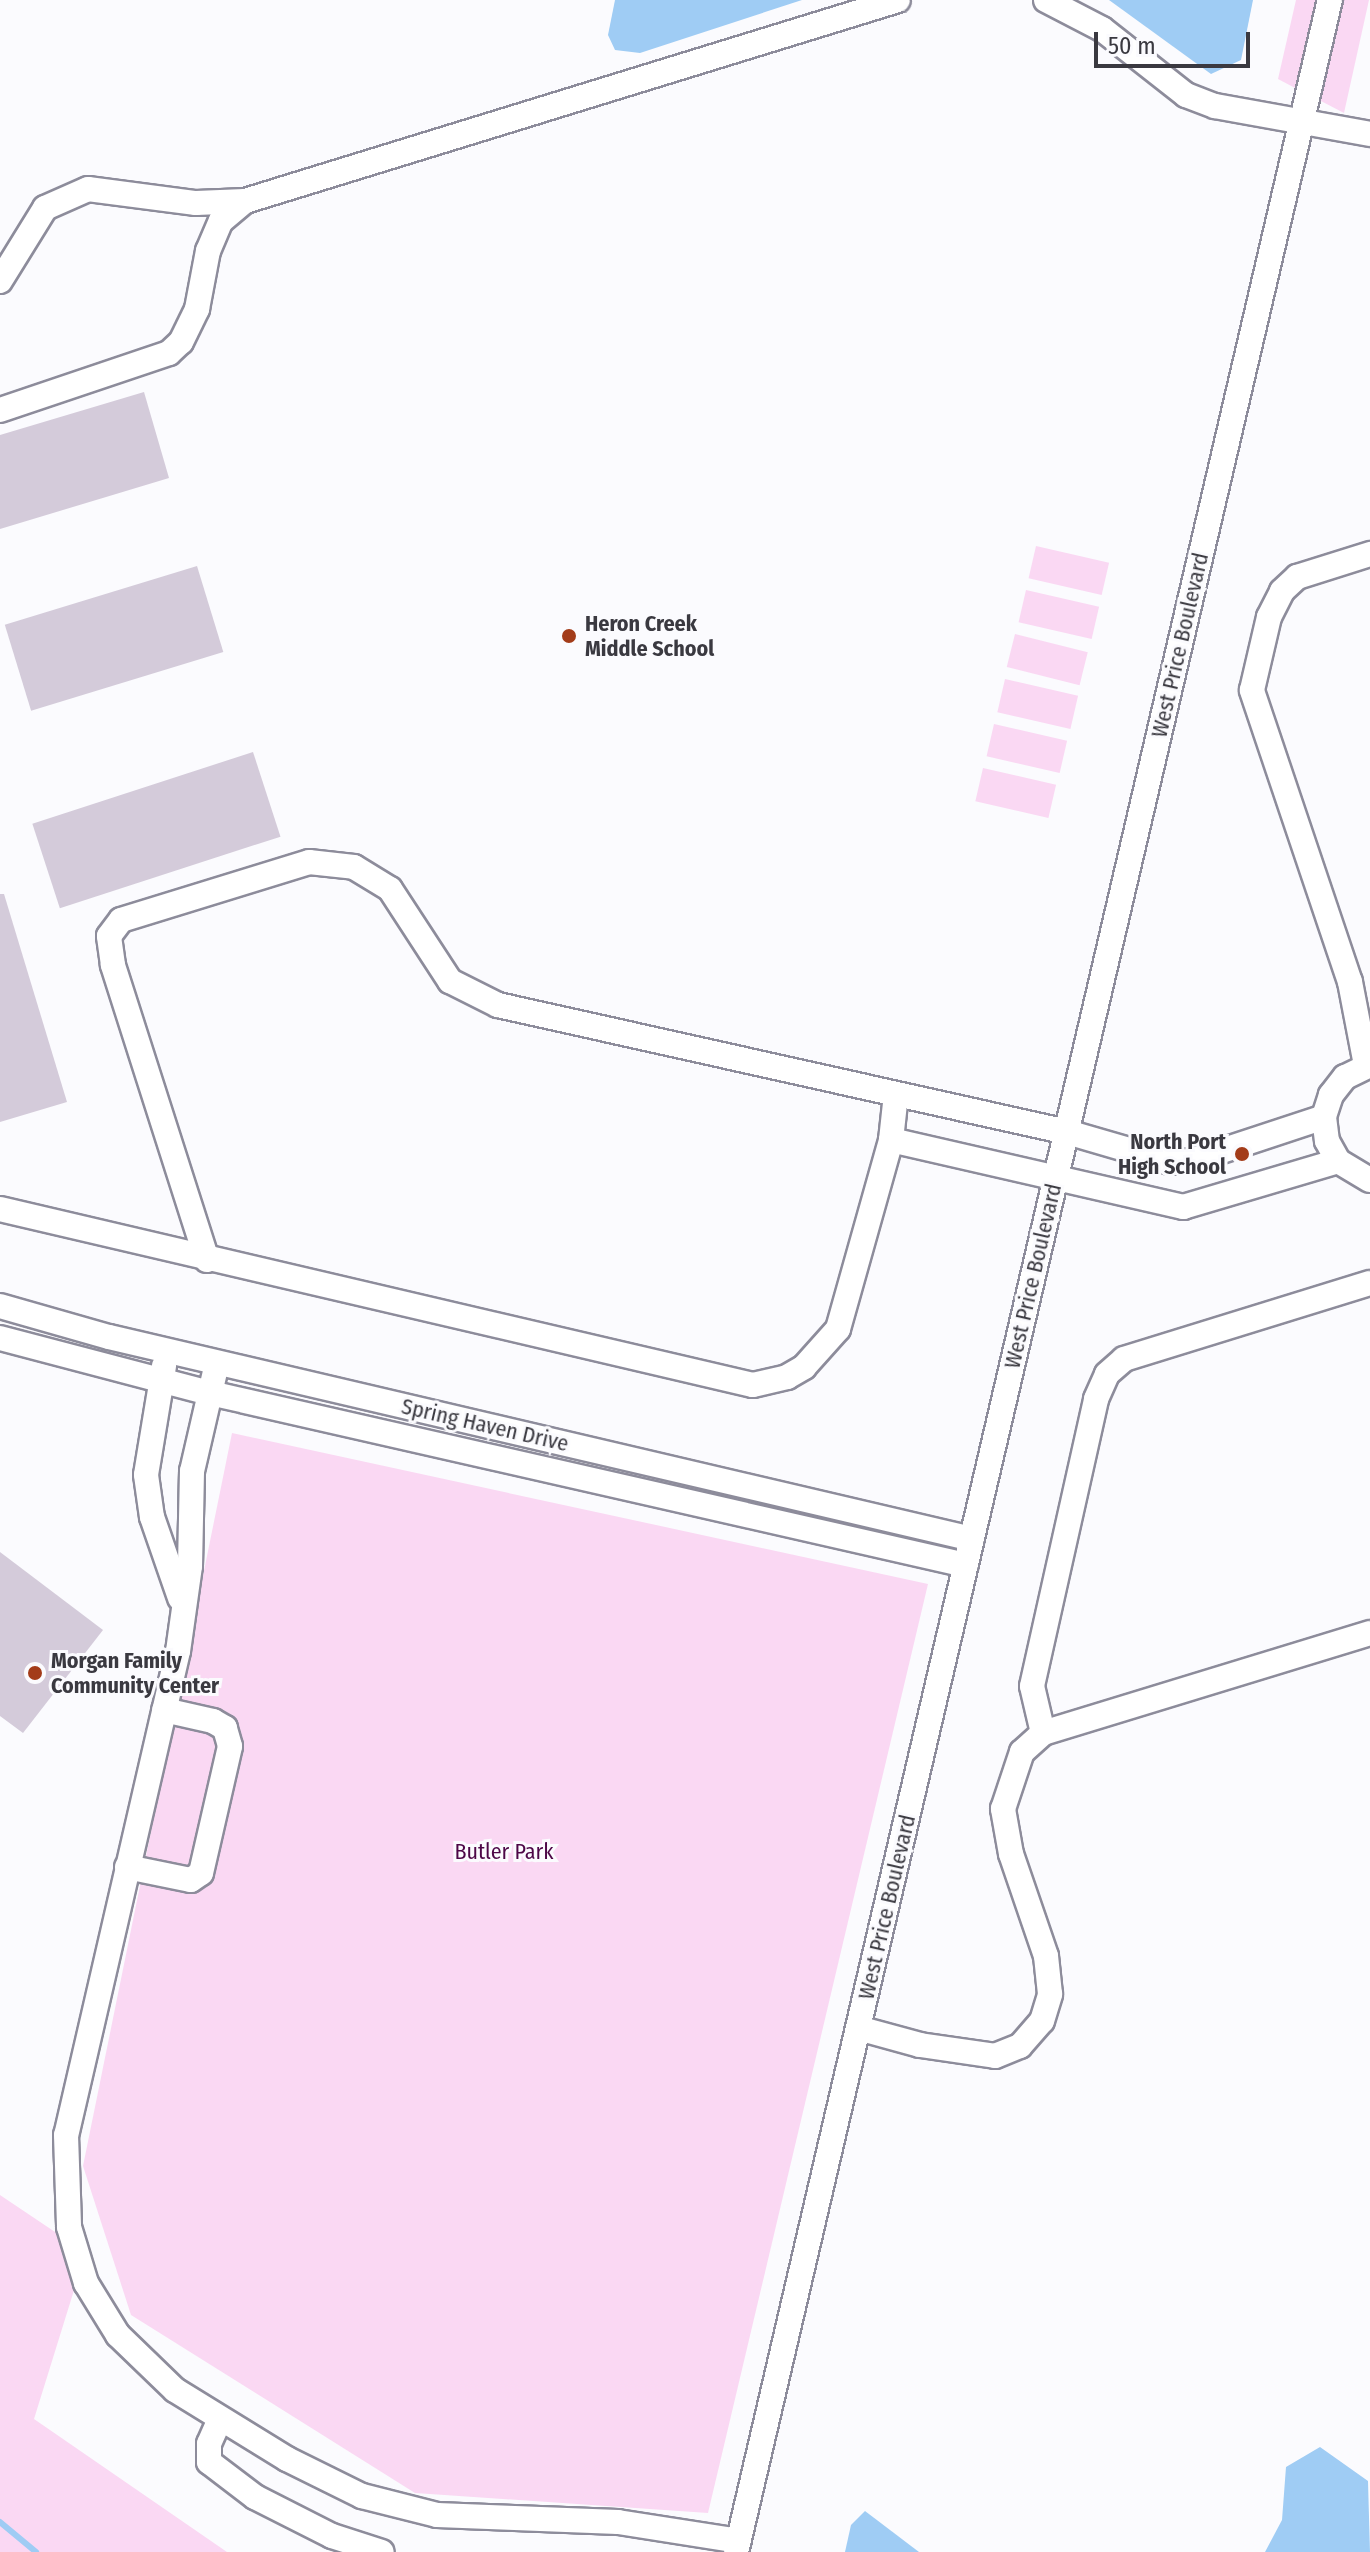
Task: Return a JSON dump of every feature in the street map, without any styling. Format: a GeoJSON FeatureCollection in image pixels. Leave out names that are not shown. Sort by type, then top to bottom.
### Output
{"type":"FeatureCollection","features":[{"type":"Feature","properties":{"kind":"street"},"geometry":{"type":"LineString","coordinates":[[0,281],[45,208],[88,189],[196,203],[245,201],[898,0]]}},
{"type":"Feature","properties":{"kind":"street"},"geometry":{"type":"LineString","coordinates":[[1046,0],[1102,29],[1186,95],[1215,106],[1302,119],[1370,134]]}},
{"type":"Feature","properties":{"kind":"street","name":"West Price Boulevard"},"geometry":{"type":"LineString","coordinates":[[738,2546],[1330,0]]}},
{"type":"Feature","properties":{"kind":"street"},"geometry":{"type":"LineString","coordinates":[[0,410],[169,353],[181,342],[197,309],[208,251],[221,221],[245,201]]}},
{"type":"Feature","properties":{"kind":"street"},"geometry":{"type":"LineString","coordinates":[[1370,554],[1297,577],[1282,591],[1269,617],[1252,690],[1360,978],[1368,1065],[1338,1086],[1324,1117],[1327,1141],[1338,1161],[1370,1180]]}},
{"type":"Feature","properties":{"kind":"street"},"geometry":{"type":"LineString","coordinates":[[207,1260],[113,965],[109,936],[121,920],[287,867],[330,861],[372,876],[400,901],[450,981],[498,1005],[1067,1132],[1170,1162],[1191,1161],[1324,1117]]}},
{"type":"Feature","properties":{"kind":"street"},"geometry":{"type":"LineString","coordinates":[[0,1209],[735,1382],[772,1382],[816,1359],[838,1329],[891,1140],[896,1094]]}},
{"type":"Feature","properties":{"kind":"street"},"geometry":{"type":"LineString","coordinates":[[891,1140],[1055,1182],[1159,1205],[1183,1207],[1338,1161]]}},
{"type":"Feature","properties":{"kind":"street"},"geometry":{"type":"LineString","coordinates":[[1191,1161],[1202,1202]]}},
{"type":"Feature","properties":{"kind":"street"},"geometry":{"type":"LineString","coordinates":[[1043,1733],[1032,1686],[1096,1399],[1107,1374],[1124,1359],[1370,1283]]}},
{"type":"Feature","properties":{"kind":"street","name":"Spring Haven Drive"},"geometry":{"type":"LineString","coordinates":[[0,1306],[217,1363],[972,1539]]}},
{"type":"Feature","properties":{"kind":"street","name":"Spring Haven Drive"},"geometry":{"type":"LineString","coordinates":[[0,1338],[210,1393],[966,1565]]}},
{"type":"Feature","properties":{"kind":"street"},"geometry":{"type":"LineString","coordinates":[[167,1351],[148,1450],[148,1497],[183,1616]]}},
{"type":"Feature","properties":{"kind":"street"},"geometry":{"type":"LineString","coordinates":[[217,1363],[192,1471],[183,1616],[66,2135],[63,2164],[69,2227],[86,2283],[118,2335],[175,2390],[332,2482],[415,2512],[618,2522],[738,2546]]}},
{"type":"Feature","properties":{"kind":"street"},"geometry":{"type":"LineString","coordinates":[[858,2028],[920,2045],[995,2056],[1020,2046],[1042,2021],[1050,1994],[1046,1956],[1011,1854],[1003,1809],[1022,1752],[1043,1733],[1370,1633]]}},
{"type":"Feature","properties":{"kind":"street"},"geometry":{"type":"LineString","coordinates":[[127,1867],[191,1880],[201,1873],[230,1746],[225,1728],[213,1721],[164,1710]]}},
{"type":"Feature","properties":{"kind":"street"},"geometry":{"type":"LineString","coordinates":[[220,2419],[209,2444],[209,2462],[255,2497],[332,2536],[382,2552]]}},
{"type":"Feature","properties":{"kind":"street"},"geometry":{"type":"LineString","coordinates":[[654,2552],[668,2530]]}},
{"type":"Feature","properties":{"kind":"green space"},"geometry":{"type":"Polygon","coordinates":[[[1296,0],[1318,0],[1297,89],[1278,79],[1296,0]]]}},
{"type":"Feature","properties":{"kind":"green space"},"geometry":{"type":"Polygon","coordinates":[[[1342,0],[1369,0],[1344,113],[1319,100],[1342,0]]]}},
{"type":"Feature","properties":{"kind":"green space"},"geometry":{"type":"Polygon","coordinates":[[[1036,546],[1109,563],[1102,595],[1029,578],[1036,546]]]}},
{"type":"Feature","properties":{"kind":"green space"},"geometry":{"type":"Polygon","coordinates":[[[1026,590],[1099,607],[1092,639],[1019,622],[1026,590]]]}},
{"type":"Feature","properties":{"kind":"green space"},"geometry":{"type":"Polygon","coordinates":[[[1015,634],[1088,652],[1080,685],[1007,667],[1015,634]]]}},
{"type":"Feature","properties":{"kind":"green space"},"geometry":{"type":"Polygon","coordinates":[[[1005,679],[1078,696],[1070,729],[997,712],[1005,679]]]}},
{"type":"Feature","properties":{"kind":"green space"},"geometry":{"type":"Polygon","coordinates":[[[994,724],[1067,741],[1060,773],[987,756],[994,724]]]}},
{"type":"Feature","properties":{"kind":"green space"},"geometry":{"type":"Polygon","coordinates":[[[983,768],[1056,785],[1048,818],[975,801],[983,768]]]}},
{"type":"Feature","properties":{"kind":"green space","name":"Butler Park"},"geometry":{"type":"Polygon","coordinates":[[[232,1433],[928,1584],[708,2513],[415,2493],[131,2315],[83,2166],[232,1433]]]}},
{"type":"Feature","properties":{"kind":"green space"},"geometry":{"type":"Polygon","coordinates":[[[0,2195],[58,2234],[75,2287],[34,2419],[227,2552],[0,2552],[0,2195]]]}},
{"type":"Feature","properties":{"kind":"water"},"geometry":{"type":"Polygon","coordinates":[[[615,0],[802,0],[640,53],[615,50],[608,35],[615,0]]]}},
{"type":"Feature","properties":{"kind":"water"},"geometry":{"type":"Polygon","coordinates":[[[1109,0],[1253,0],[1241,60],[1211,74],[1109,0]]]}},
{"type":"Feature","properties":{"kind":"water"},"geometry":{"type":"Polygon","coordinates":[[[1320,2447],[1368,2481],[1370,2552],[1265,2552],[1282,2520],[1286,2467],[1320,2447]]]}},
{"type":"Feature","properties":{"kind":"water"},"geometry":{"type":"Polygon","coordinates":[[[865,2511],[919,2552],[845,2552],[851,2525],[865,2511]]]}},
{"type":"Feature","properties":{"kind":"building"},"geometry":{"type":"Polygon","coordinates":[[[144,392],[169,478],[0,529],[0,435],[144,392]]]}},
{"type":"Feature","properties":{"kind":"building"},"geometry":{"type":"Polygon","coordinates":[[[197,566],[223,652],[31,711],[5,625],[197,566]]]}},
{"type":"Feature","properties":{"kind":"building"},"geometry":{"type":"Polygon","coordinates":[[[253,752],[281,837],[60,908],[32,824],[253,752]]]}},
{"type":"Feature","properties":{"kind":"building"},"geometry":{"type":"Polygon","coordinates":[[[0,894],[4,894],[67,1102],[0,1122],[0,894]]]}},
{"type":"Feature","properties":{"kind":"building","name":"Morgan Family Community Center"},"geometry":{"type":"Polygon","coordinates":[[[0,1552],[103,1630],[23,1733],[0,1716],[0,1552]]]}},
{"type":"Feature","properties":{"kind":"waterway"},"geometry":{"type":"LineString","coordinates":[[0,2522],[36,2552]]}},
{"type":"Feature","properties":{"kind":"place","name":"Heron Creek Middle School"},"geometry":{"type":"Point","coordinates":[569,636]}},
{"type":"Feature","properties":{"kind":"place","name":"North Port High School"},"geometry":{"type":"Point","coordinates":[1242,1154]}},
{"type":"Feature","properties":{"kind":"place","name":"Morgan Family Community Center"},"geometry":{"type":"Point","coordinates":[35,1673]}}]}
